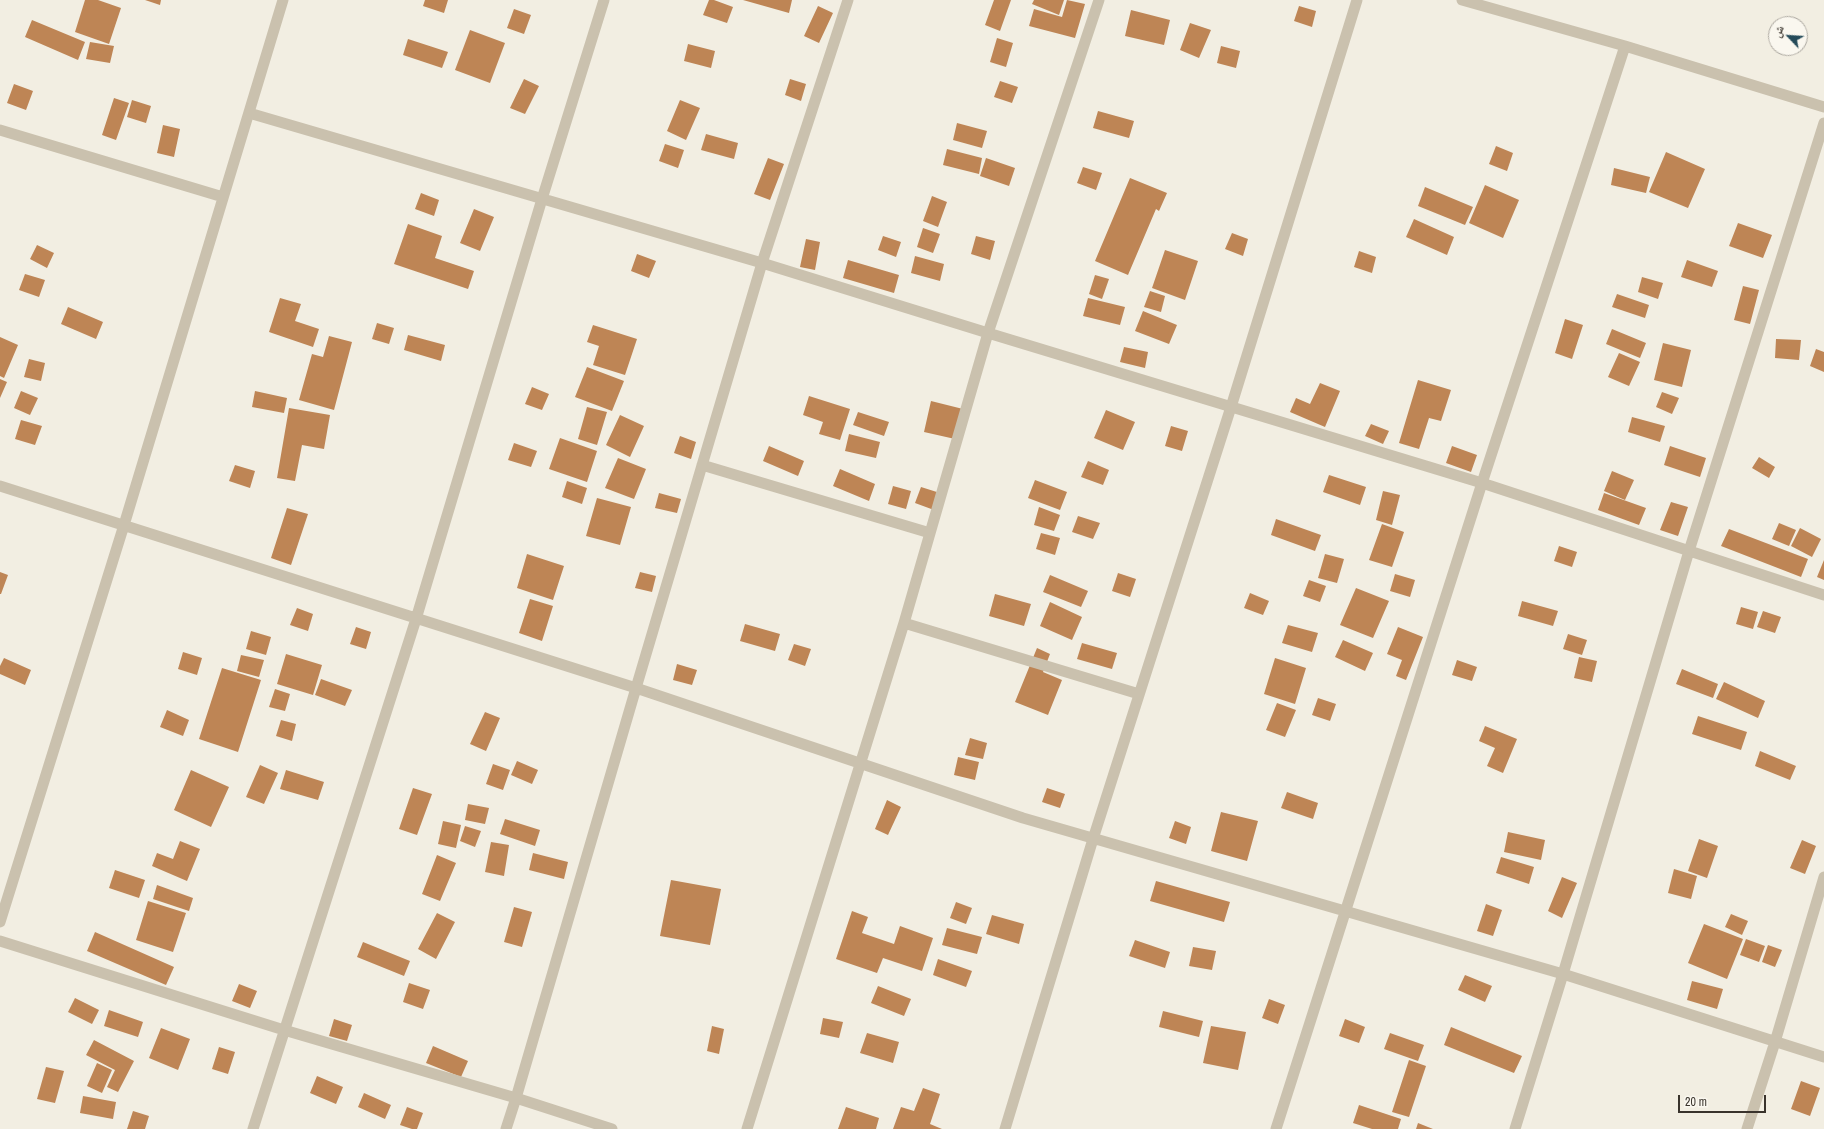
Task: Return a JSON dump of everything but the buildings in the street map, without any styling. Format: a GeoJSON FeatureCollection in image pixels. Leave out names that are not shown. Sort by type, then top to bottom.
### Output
{"type":"FeatureCollection","features":[{"type":"Feature","properties":{"kind":"street"},"geometry":{"type":"LineString","coordinates":[[0,922],[124,525],[283,0]]}},
{"type":"Feature","properties":{"kind":"street"},"geometry":{"type":"LineString","coordinates":[[253,1129],[416,619],[542,199],[604,0]]}},
{"type":"Feature","properties":{"kind":"street"},"geometry":{"type":"LineString","coordinates":[[506,1129],[762,263],[848,0]]}},
{"type":"Feature","properties":{"kind":"street"},"geometry":{"type":"LineString","coordinates":[[747,1129],[904,623],[988,333],[1100,0]]}},
{"type":"Feature","properties":{"kind":"street"},"geometry":{"type":"LineString","coordinates":[[1005,1129],[1093,839],[1231,407],[1357,0]]}},
{"type":"Feature","properties":{"kind":"street"},"geometry":{"type":"LineString","coordinates":[[1462,0],[1625,46],[1824,107]]}},
{"type":"Feature","properties":{"kind":"street"},"geometry":{"type":"LineString","coordinates":[[1276,1129],[1482,483],[1625,46]]}},
{"type":"Feature","properties":{"kind":"street"},"geometry":{"type":"LineString","coordinates":[[249,113],[762,263],[1482,483],[1824,595]]}},
{"type":"Feature","properties":{"kind":"street"},"geometry":{"type":"LineString","coordinates":[[1515,1129],[1564,974],[1689,551],[1824,124]]}},
{"type":"Feature","properties":{"kind":"street"},"geometry":{"type":"LineString","coordinates":[[0,130],[223,197]]}},
{"type":"Feature","properties":{"kind":"street"},"geometry":{"type":"LineString","coordinates":[[702,465],[930,533]]}},
{"type":"Feature","properties":{"kind":"street"},"geometry":{"type":"LineString","coordinates":[[0,486],[636,688],[1023,818],[1564,974],[1824,1057]]}},
{"type":"Feature","properties":{"kind":"street"},"geometry":{"type":"LineString","coordinates":[[904,623],[1139,694]]}},
{"type":"Feature","properties":{"kind":"street"},"geometry":{"type":"LineString","coordinates":[[1747,1129],[1775,1042],[1824,877]]}},
{"type":"Feature","properties":{"kind":"street"},"geometry":{"type":"LineString","coordinates":[[0,941],[284,1030],[516,1098],[612,1129]]}}]}
